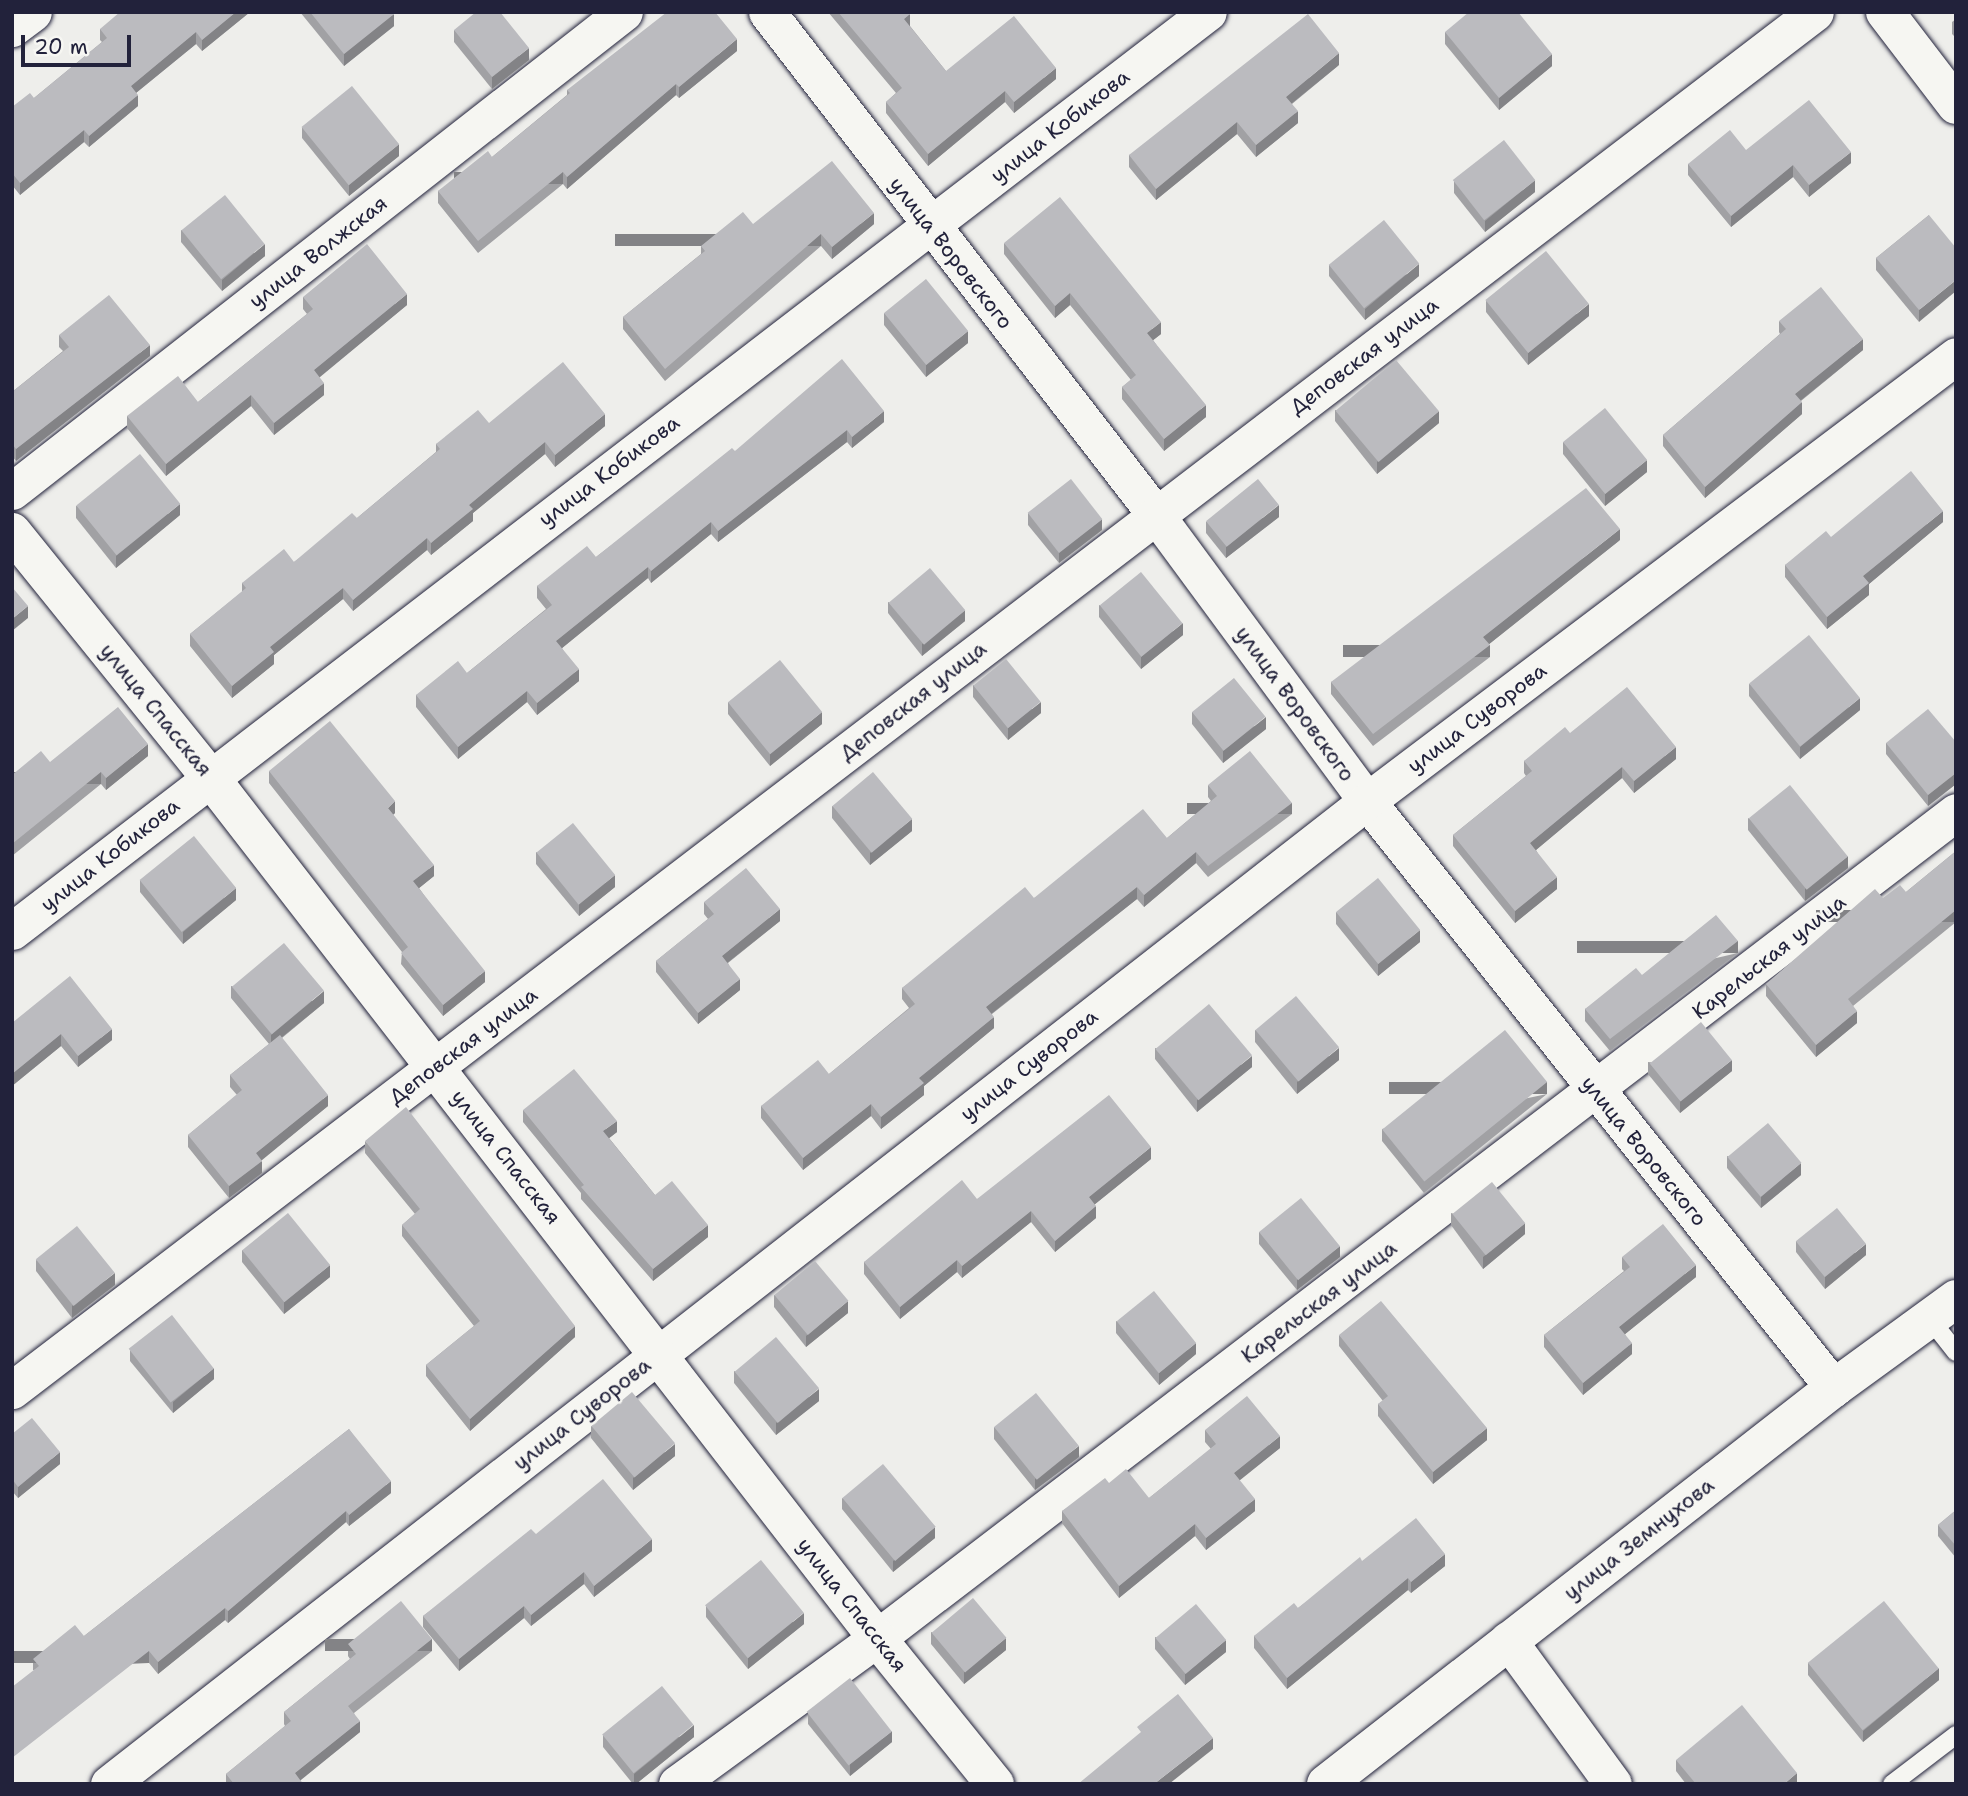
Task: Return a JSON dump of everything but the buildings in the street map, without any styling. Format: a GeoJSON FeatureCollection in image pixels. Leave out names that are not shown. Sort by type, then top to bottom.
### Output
{"type":"FeatureCollection","features":[{"type":"Feature","properties":{"kind":"street"},"geometry":{"type":"LineString","coordinates":[[12,28],[33,12]]}},
{"type":"Feature","properties":{"kind":"street","name":"улица Волжская"},"geometry":{"type":"LineString","coordinates":[[12,491],[624,12]]}},
{"type":"Feature","properties":{"kind":"street","name":"улица Воровского"},"geometry":{"type":"LineString","coordinates":[[767,12],[930,227],[1156,515],[1367,801],[1595,1092],[1834,1388]]}},
{"type":"Feature","properties":{"kind":"street","name":"улица Кобикова"},"geometry":{"type":"LineString","coordinates":[[12,931],[209,776],[1208,12]]}},
{"type":"Feature","properties":{"kind":"street","name":"Деповская улица"},"geometry":{"type":"LineString","coordinates":[[12,1390],[1815,12]]}},
{"type":"Feature","properties":{"kind":"street"},"geometry":{"type":"LineString","coordinates":[[1885,12],[1956,104]]}},
{"type":"Feature","properties":{"kind":"street","name":"улица Суворова"},"geometry":{"type":"LineString","coordinates":[[109,1784],[1367,801],[1956,356]]}},
{"type":"Feature","properties":{"kind":"street","name":"улица Спасская"},"geometry":{"type":"LineString","coordinates":[[12,532],[209,776],[877,1638],[995,1784]]}},
{"type":"Feature","properties":{"kind":"street","name":"Карельская улица"},"geometry":{"type":"LineString","coordinates":[[677,1784],[877,1638],[1595,1092],[1956,812]]}},
{"type":"Feature","properties":{"kind":"street","name":"улица Земнухова"},"geometry":{"type":"LineString","coordinates":[[1326,1784],[1834,1388],[1943,1309]]}},
{"type":"Feature","properties":{"kind":"street"},"geometry":{"type":"LineString","coordinates":[[1508,1640],[1613,1784]]}},
{"type":"Feature","properties":{"kind":"lane"},"geometry":{"type":"LineString","coordinates":[[1943,1309],[1956,1352]]}},
{"type":"Feature","properties":{"kind":"lane"},"geometry":{"type":"LineString","coordinates":[[1892,1784],[1956,1735]]}}]}
